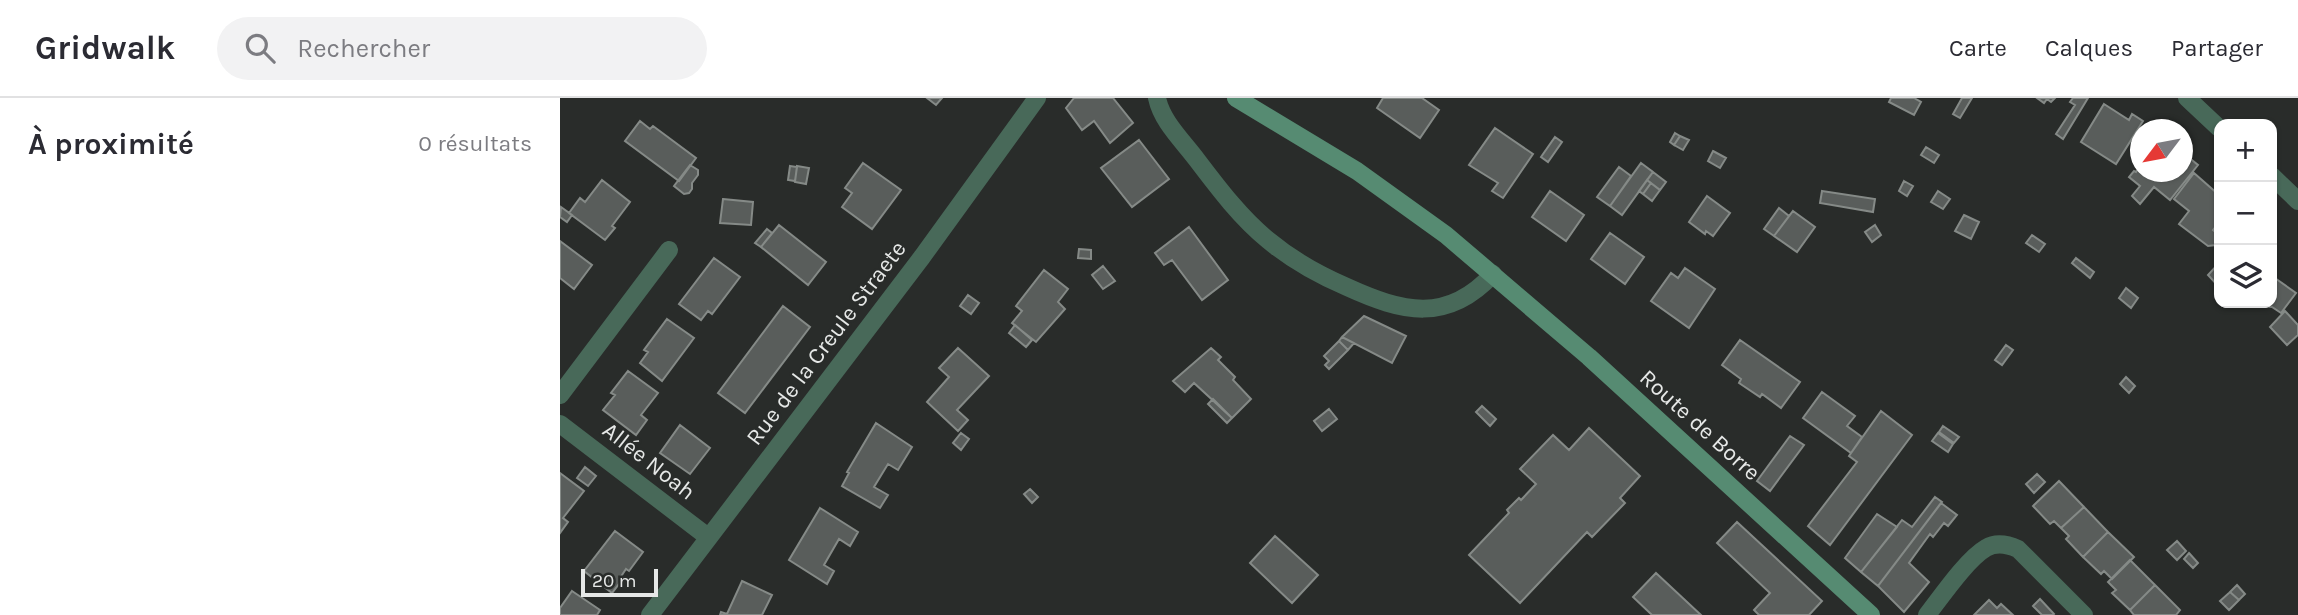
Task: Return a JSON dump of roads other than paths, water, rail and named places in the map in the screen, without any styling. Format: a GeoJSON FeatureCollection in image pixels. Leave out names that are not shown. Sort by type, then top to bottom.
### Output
{"type":"FeatureCollection","features":[{"type":"Feature","properties":{"kind":"main road","name":"Route de Borre"},"geometry":{"type":"LineString","coordinates":[[1236,98],[1260,104],[1446,235],[1589,357],[1871,615]]}},
{"type":"Feature","properties":{"kind":"street","name":"Rue de la Creule Straete"},"geometry":{"type":"LineString","coordinates":[[650,615],[922,257],[1037,98]]}},
{"type":"Feature","properties":{"kind":"street"},"geometry":{"type":"LineString","coordinates":[[1157,98],[1165,118],[1231,204],[1270,242],[1323,276],[1378,301],[1422,309],[1461,300],[1479,289],[1493,274]]}},
{"type":"Feature","properties":{"kind":"street"},"geometry":{"type":"LineString","coordinates":[[2188,98],[2214,123]]}},
{"type":"Feature","properties":{"kind":"street"},"geometry":{"type":"LineString","coordinates":[[2277,181],[2298,201]]}},
{"type":"Feature","properties":{"kind":"street"},"geometry":{"type":"LineString","coordinates":[[560,395],[669,250]]}},
{"type":"Feature","properties":{"kind":"street","name":"Allée Noah"},"geometry":{"type":"LineString","coordinates":[[560,424],[708,537]]}},
{"type":"Feature","properties":{"kind":"street"},"geometry":{"type":"LineString","coordinates":[[1927,615],[1979,553],[1992,546],[2004,544],[2018,549],[2084,615]]}}]}
